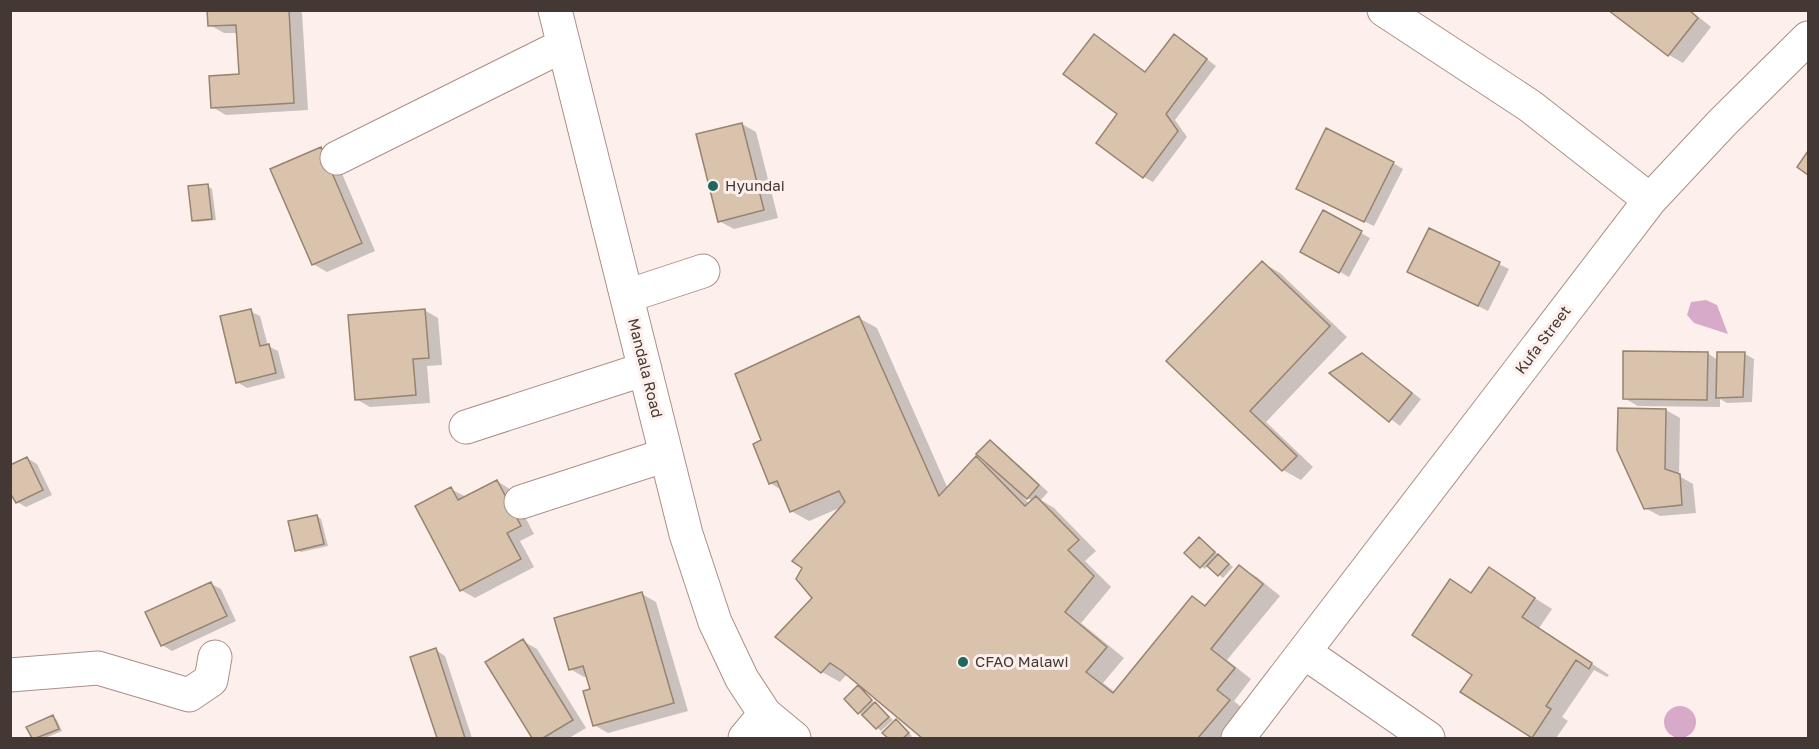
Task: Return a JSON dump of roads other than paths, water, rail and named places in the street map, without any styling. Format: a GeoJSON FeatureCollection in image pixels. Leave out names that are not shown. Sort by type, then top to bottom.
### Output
{"type":"FeatureCollection","features":[{"type":"Feature","properties":{"kind":"street","name":"Mandala Road"},"geometry":{"type":"LineString","coordinates":[[555,10],[686,534],[715,622],[742,680],[755,726],[794,738]]}},
{"type":"Feature","properties":{"kind":"street"},"geometry":{"type":"LineString","coordinates":[[1384,10],[1530,106],[1650,200]]}},
{"type":"Feature","properties":{"kind":"street","name":"Kufa Street"},"geometry":{"type":"LineString","coordinates":[[1238,738],[1650,200],[1722,123],[1809,38]]}},
{"type":"Feature","properties":{"kind":"street"},"geometry":{"type":"LineString","coordinates":[[336,158],[564,45]]}},
{"type":"Feature","properties":{"kind":"street"},"geometry":{"type":"LineString","coordinates":[[627,296],[703,271]]}},
{"type":"Feature","properties":{"kind":"street"},"geometry":{"type":"LineString","coordinates":[[466,427],[645,369]]}},
{"type":"Feature","properties":{"kind":"street"},"geometry":{"type":"LineString","coordinates":[[521,502],[666,455]]}},
{"type":"Feature","properties":{"kind":"street"},"geometry":{"type":"LineString","coordinates":[[1304,652],[1428,738]]}},
{"type":"Feature","properties":{"kind":"street"},"geometry":{"type":"LineString","coordinates":[[10,675],[98,668],[189,695],[211,680],[214,657]]}},
{"type":"Feature","properties":{"kind":"place","name":"Hyundai"},"geometry":{"type":"Point","coordinates":[713,186]}},
{"type":"Feature","properties":{"kind":"place","name":"CFAO Malawi"},"geometry":{"type":"Point","coordinates":[963,662]}}]}
